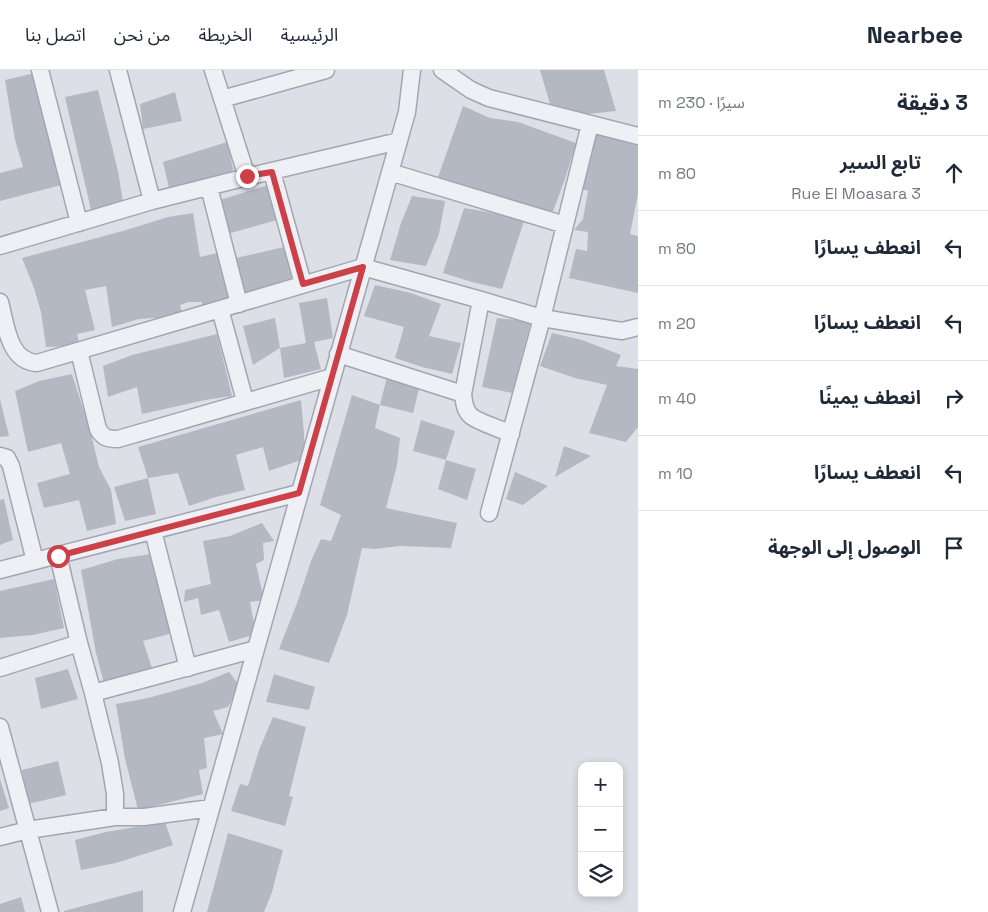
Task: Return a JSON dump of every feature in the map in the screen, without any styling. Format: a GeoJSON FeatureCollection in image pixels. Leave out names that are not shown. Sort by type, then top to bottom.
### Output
{"type":"FeatureCollection","features":[{"type":"Feature","properties":{"kind":"street"},"geometry":{"type":"LineString","coordinates":[[40,70],[79,223]]}},
{"type":"Feature","properties":{"kind":"street"},"geometry":{"type":"LineString","coordinates":[[118,70],[152,202]]}},
{"type":"Feature","properties":{"kind":"street"},"geometry":{"type":"LineString","coordinates":[[214,70],[247,176]]}},
{"type":"Feature","properties":{"kind":"street"},"geometry":{"type":"LineString","coordinates":[[222,99],[326,70]]}},
{"type":"Feature","properties":{"kind":"street"},"geometry":{"type":"LineString","coordinates":[[442,70],[471,90],[489,98],[638,136]]}},
{"type":"Feature","properties":{"kind":"street"},"geometry":{"type":"LineString","coordinates":[[182,912],[399,141],[417,71]]}},
{"type":"Feature","properties":{"kind":"street"},"geometry":{"type":"LineString","coordinates":[[489,513],[542,318],[590,124]]}},
{"type":"Feature","properties":{"kind":"street"},"geometry":{"type":"LineString","coordinates":[[0,246],[247,176],[272,172],[399,141]]}},
{"type":"Feature","properties":{"kind":"street"},"geometry":{"type":"LineString","coordinates":[[272,172],[303,284]]}},
{"type":"Feature","properties":{"kind":"street"},"geometry":{"type":"LineString","coordinates":[[390,172],[565,225]]}},
{"type":"Feature","properties":{"kind":"street"},"geometry":{"type":"LineString","coordinates":[[209,187],[239,304]]}},
{"type":"Feature","properties":{"kind":"street"},"geometry":{"type":"LineString","coordinates":[[0,302],[14,351],[20,358],[29,363],[37,364],[363,267],[542,318],[622,331],[638,328]]}},
{"type":"Feature","properties":{"kind":"street"},"geometry":{"type":"LineString","coordinates":[[481,300],[463,394],[465,408],[471,416],[510,434]]}},
{"type":"Feature","properties":{"kind":"street"},"geometry":{"type":"LineString","coordinates":[[220,309],[245,401]]}},
{"type":"Feature","properties":{"kind":"street"},"geometry":{"type":"LineString","coordinates":[[79,351],[98,429],[102,436],[109,438],[118,438],[332,377]]}},
{"type":"Feature","properties":{"kind":"street"},"geometry":{"type":"LineString","coordinates":[[338,354],[463,394]]}},
{"type":"Feature","properties":{"kind":"street"},"geometry":{"type":"LineString","coordinates":[[0,456],[6,458],[11,466],[35,561]]}},
{"type":"Feature","properties":{"kind":"street"},"geometry":{"type":"LineString","coordinates":[[0,570],[299,493]]}},
{"type":"Feature","properties":{"kind":"street"},"geometry":{"type":"LineString","coordinates":[[153,531],[188,668]]}},
{"type":"Feature","properties":{"kind":"street"},"geometry":{"type":"LineString","coordinates":[[58,556],[79,643],[94,693],[115,794],[115,816]]}},
{"type":"Feature","properties":{"kind":"street"},"geometry":{"type":"LineString","coordinates":[[0,668],[79,643]]}},
{"type":"Feature","properties":{"kind":"street"},"geometry":{"type":"LineString","coordinates":[[94,693],[256,650]]}},
{"type":"Feature","properties":{"kind":"street"},"geometry":{"type":"LineString","coordinates":[[0,728],[50,912]]}},
{"type":"Feature","properties":{"kind":"street"},"geometry":{"type":"LineString","coordinates":[[0,837],[28,830],[115,816],[144,817],[211,808]]}},
{"type":"Feature","properties":{"kind":"building"},"geometry":{"type":"Polygon","coordinates":[[[540,70],[604,70],[616,111],[588,114],[550,104],[540,70]]]}},
{"type":"Feature","properties":{"kind":"building"},"geometry":{"type":"Polygon","coordinates":[[[39,72],[65,184],[0,201],[0,173],[23,167],[15,140],[5,80],[39,72]]]}},
{"type":"Feature","properties":{"kind":"building"},"geometry":{"type":"Polygon","coordinates":[[[98,90],[118,171],[123,202],[91,210],[65,97],[98,90]]]}},
{"type":"Feature","properties":{"kind":"building"},"geometry":{"type":"Polygon","coordinates":[[[175,92],[182,121],[143,129],[140,104],[175,92]]]}},
{"type":"Feature","properties":{"kind":"building"},"geometry":{"type":"Polygon","coordinates":[[[463,106],[490,118],[518,122],[576,143],[552,214],[437,180],[463,106]]]}},
{"type":"Feature","properties":{"kind":"building"},"geometry":{"type":"Polygon","coordinates":[[[597,133],[638,146],[638,194],[630,234],[638,236],[638,293],[569,278],[576,249],[587,251],[588,232],[574,230],[583,219],[588,191],[577,187],[597,133]]]}},
{"type":"Feature","properties":{"kind":"building"},"geometry":{"type":"Polygon","coordinates":[[[227,142],[234,173],[169,188],[163,162],[227,142]]]}},
{"type":"Feature","properties":{"kind":"building"},"geometry":{"type":"Polygon","coordinates":[[[268,185],[277,220],[227,234],[220,200],[268,185]]]}},
{"type":"Feature","properties":{"kind":"building"},"geometry":{"type":"Polygon","coordinates":[[[412,196],[445,201],[439,234],[426,266],[390,260],[401,223],[412,196]]]}},
{"type":"Feature","properties":{"kind":"building"},"geometry":{"type":"Polygon","coordinates":[[[464,208],[524,221],[502,289],[443,273],[464,208]]]}},
{"type":"Feature","properties":{"kind":"building"},"geometry":{"type":"Polygon","coordinates":[[[193,213],[200,257],[221,252],[232,300],[203,311],[202,302],[189,302],[180,305],[183,316],[139,319],[112,327],[106,286],[85,290],[95,330],[77,334],[80,346],[46,347],[41,312],[22,258],[168,217],[193,213]]]}},
{"type":"Feature","properties":{"kind":"building"},"geometry":{"type":"Polygon","coordinates":[[[284,247],[293,285],[246,295],[236,258],[284,247]]]}},
{"type":"Feature","properties":{"kind":"building"},"geometry":{"type":"Polygon","coordinates":[[[375,285],[411,293],[441,304],[429,336],[461,343],[452,374],[395,358],[404,327],[364,316],[375,285]]]}},
{"type":"Feature","properties":{"kind":"building"},"geometry":{"type":"Polygon","coordinates":[[[327,298],[333,338],[314,342],[321,369],[284,378],[280,348],[306,343],[299,303],[327,298]]]}},
{"type":"Feature","properties":{"kind":"building"},"geometry":{"type":"Polygon","coordinates":[[[275,318],[280,348],[253,365],[243,326],[275,318]]]}},
{"type":"Feature","properties":{"kind":"building"},"geometry":{"type":"Polygon","coordinates":[[[497,318],[531,321],[512,393],[482,387],[497,318]]]}},
{"type":"Feature","properties":{"kind":"building"},"geometry":{"type":"Polygon","coordinates":[[[552,333],[582,340],[621,355],[616,366],[638,369],[638,427],[626,442],[589,433],[607,385],[575,378],[540,366],[552,333]]]}},
{"type":"Feature","properties":{"kind":"building"},"geometry":{"type":"Polygon","coordinates":[[[217,334],[232,396],[142,414],[137,387],[108,397],[103,366],[132,355],[217,334]]]}},
{"type":"Feature","properties":{"kind":"building"},"geometry":{"type":"Polygon","coordinates":[[[72,374],[91,434],[99,467],[111,490],[116,524],[87,531],[79,500],[44,508],[37,483],[70,474],[61,443],[28,452],[15,391],[39,381],[72,374]]]}},
{"type":"Feature","properties":{"kind":"building"},"geometry":{"type":"Polygon","coordinates":[[[387,377],[420,385],[413,413],[380,405],[387,377]]]}},
{"type":"Feature","properties":{"kind":"building"},"geometry":{"type":"Polygon","coordinates":[[[352,395],[380,405],[375,428],[400,438],[397,465],[386,508],[457,523],[451,548],[400,546],[375,549],[362,548],[347,615],[329,663],[279,649],[321,539],[331,541],[341,515],[320,505],[352,395]]]}},
{"type":"Feature","properties":{"kind":"building"},"geometry":{"type":"Polygon","coordinates":[[[0,399],[9,436],[0,437],[0,399]]]}},
{"type":"Feature","properties":{"kind":"building"},"geometry":{"type":"Polygon","coordinates":[[[301,400],[304,459],[269,471],[263,447],[236,455],[245,490],[189,506],[178,473],[148,478],[138,447],[301,400]]]}},
{"type":"Feature","properties":{"kind":"building"},"geometry":{"type":"Polygon","coordinates":[[[421,420],[455,431],[446,460],[413,451],[421,420]]]}},
{"type":"Feature","properties":{"kind":"building"},"geometry":{"type":"Polygon","coordinates":[[[564,446],[591,456],[555,477],[564,446]]]}},
{"type":"Feature","properties":{"kind":"building"},"geometry":{"type":"Polygon","coordinates":[[[446,460],[476,469],[467,500],[438,489],[446,460]]]}},
{"type":"Feature","properties":{"kind":"building"},"geometry":{"type":"Polygon","coordinates":[[[515,472],[548,486],[523,505],[506,499],[515,472]]]}},
{"type":"Feature","properties":{"kind":"building"},"geometry":{"type":"Polygon","coordinates":[[[148,478],[156,514],[125,521],[114,487],[148,478]]]}},
{"type":"Feature","properties":{"kind":"building"},"geometry":{"type":"Polygon","coordinates":[[[4,499],[13,540],[0,545],[0,500],[4,499]]]}},
{"type":"Feature","properties":{"kind":"building"},"geometry":{"type":"Polygon","coordinates":[[[262,523],[274,541],[263,543],[264,560],[256,564],[264,600],[250,602],[256,634],[229,642],[219,610],[201,615],[198,598],[184,602],[185,590],[211,584],[203,541],[230,536],[262,523]]]}},
{"type":"Feature","properties":{"kind":"building"},"geometry":{"type":"Polygon","coordinates":[[[151,554],[176,632],[143,641],[153,671],[104,683],[96,653],[81,570],[118,559],[151,554]]]}},
{"type":"Feature","properties":{"kind":"building"},"geometry":{"type":"Polygon","coordinates":[[[54,579],[64,628],[33,635],[0,638],[0,591],[54,579]]]}},
{"type":"Feature","properties":{"kind":"building"},"geometry":{"type":"Polygon","coordinates":[[[68,669],[78,699],[41,709],[35,678],[68,669]]]}},
{"type":"Feature","properties":{"kind":"building"},"geometry":{"type":"Polygon","coordinates":[[[229,672],[240,686],[228,707],[213,711],[223,734],[204,738],[207,768],[199,770],[203,794],[138,810],[125,759],[116,704],[148,698],[202,683],[229,672]]]}},
{"type":"Feature","properties":{"kind":"building"},"geometry":{"type":"Polygon","coordinates":[[[274,674],[315,687],[309,710],[266,702],[274,674]]]}},
{"type":"Feature","properties":{"kind":"building"},"geometry":{"type":"Polygon","coordinates":[[[273,717],[306,727],[289,796],[293,797],[285,826],[231,811],[240,784],[248,786],[259,750],[273,717]]]}},
{"type":"Feature","properties":{"kind":"building"},"geometry":{"type":"Polygon","coordinates":[[[58,761],[66,795],[28,804],[22,770],[58,761]]]}},
{"type":"Feature","properties":{"kind":"building"},"geometry":{"type":"Polygon","coordinates":[[[0,779],[9,808],[0,811],[0,779]]]}},
{"type":"Feature","properties":{"kind":"building"},"geometry":{"type":"Polygon","coordinates":[[[165,822],[173,845],[116,863],[81,870],[75,840],[106,832],[165,822]]]}},
{"type":"Feature","properties":{"kind":"building"},"geometry":{"type":"Polygon","coordinates":[[[228,833],[283,850],[272,892],[264,912],[207,912],[228,833]]]}},
{"type":"Feature","properties":{"kind":"building"},"geometry":{"type":"Polygon","coordinates":[[[143,890],[143,912],[64,912],[64,911],[143,890]]]}},
{"type":"Feature","properties":{"kind":"building"},"geometry":{"type":"Polygon","coordinates":[[[21,897],[25,912],[0,912],[0,904],[21,897]]]}},
{"type":"Feature","properties":{"kind":"route"},"geometry":{"type":"LineString","coordinates":[[58,556],[299,493],[363,267],[303,284],[272,172],[247,176]]}}]}
